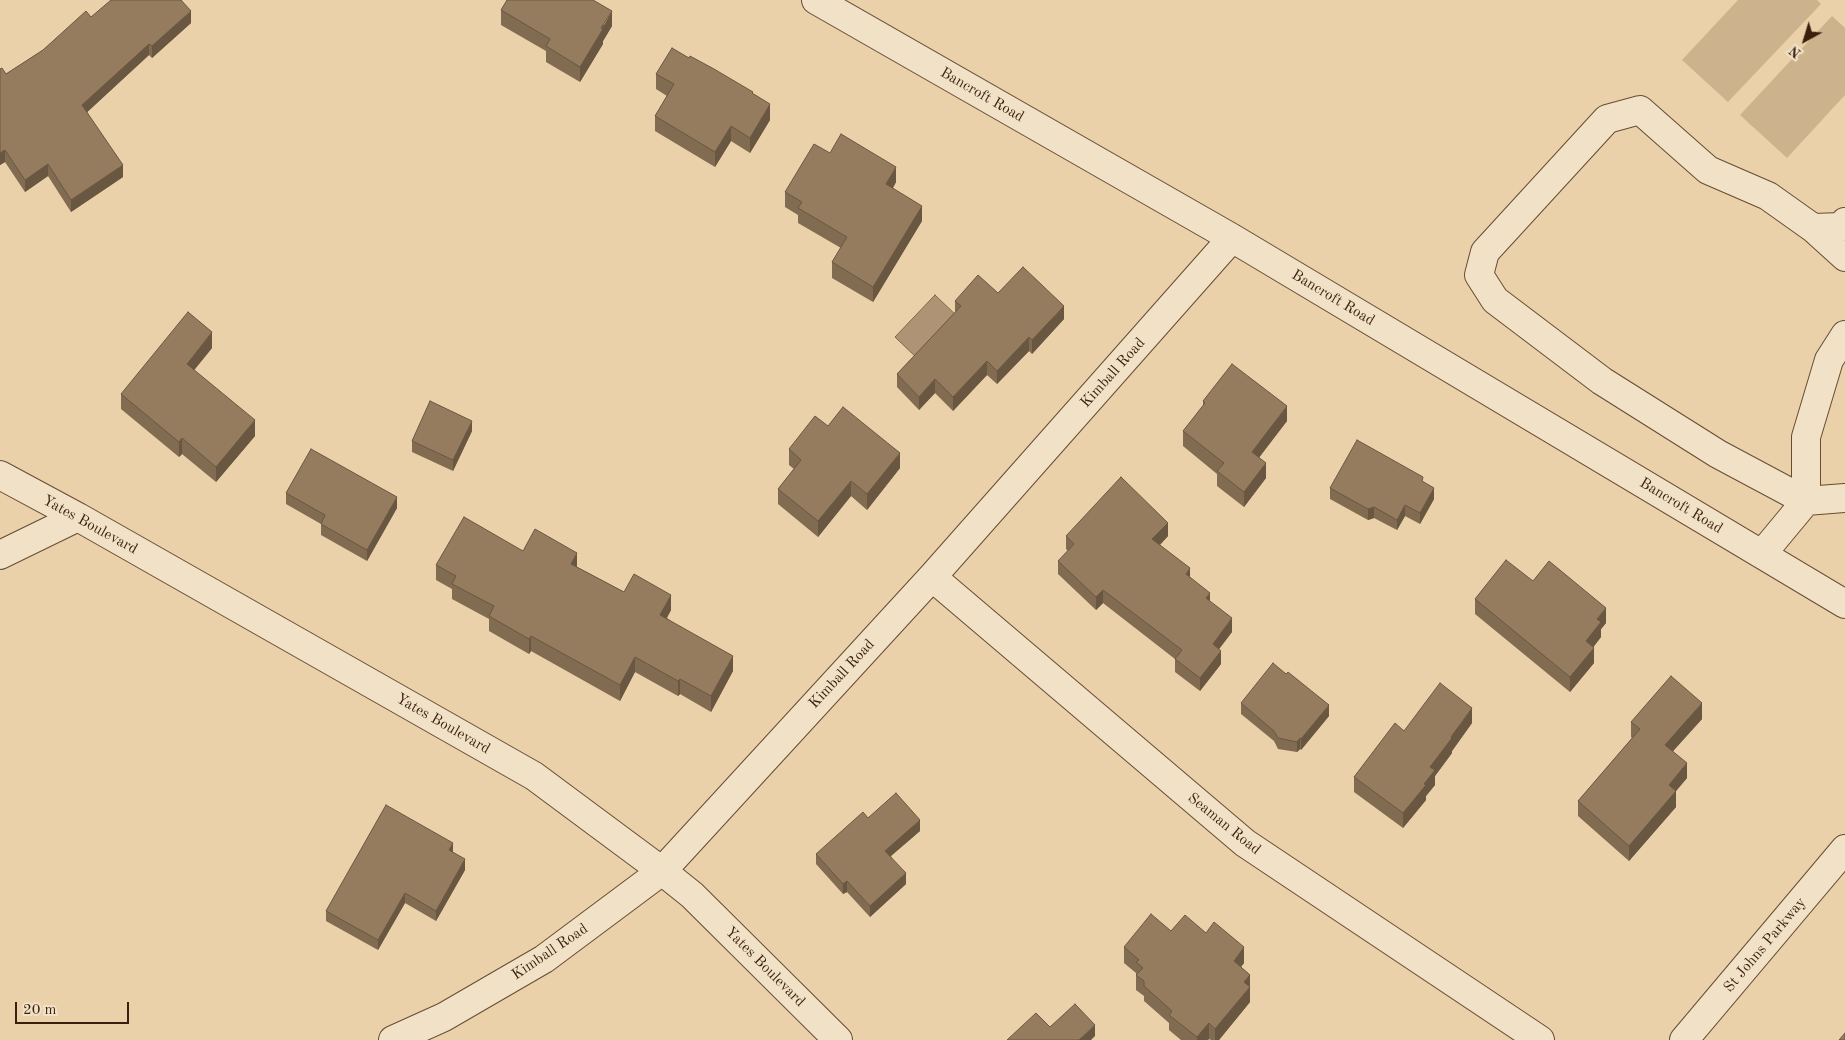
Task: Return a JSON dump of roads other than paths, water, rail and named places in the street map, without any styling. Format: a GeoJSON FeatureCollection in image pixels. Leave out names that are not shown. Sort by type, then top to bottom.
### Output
{"type":"FeatureCollection","features":[{"type":"Feature","properties":{"kind":"street","name":"Bancroft Road"},"geometry":{"type":"LineString","coordinates":[[816,0],[1232,238],[1845,604]]}},
{"type":"Feature","properties":{"kind":"street"},"geometry":{"type":"LineString","coordinates":[[1845,256],[1813,228],[1768,196],[1708,170],[1640,110],[1607,120],[1486,252],[1479,275],[1495,300],[1602,381],[1718,454],[1806,501],[1845,498]]}},
{"type":"Feature","properties":{"kind":"street"},"geometry":{"type":"LineString","coordinates":[[1813,228],[1841,227],[1845,222]]}},
{"type":"Feature","properties":{"kind":"street","name":"Kimball Road"},"geometry":{"type":"LineString","coordinates":[[393,1040],[444,1017],[544,959],[662,871],[932,577],[1232,238]]}},
{"type":"Feature","properties":{"kind":"street"},"geometry":{"type":"LineString","coordinates":[[1762,554],[1806,501],[1806,437],[1829,360],[1845,334]]}},
{"type":"Feature","properties":{"kind":"street","name":"Yates Boulevard"},"geometry":{"type":"LineString","coordinates":[[0,475],[78,517],[534,776],[692,895],[838,1040]]}},
{"type":"Feature","properties":{"kind":"street"},"geometry":{"type":"LineString","coordinates":[[0,555],[78,517]]}},
{"type":"Feature","properties":{"kind":"street","name":"Seaman Road"},"geometry":{"type":"LineString","coordinates":[[932,577],[1245,843],[1540,1040]]}},
{"type":"Feature","properties":{"kind":"street","name":"St Johns Parkway"},"geometry":{"type":"LineString","coordinates":[[1684,1040],[1845,849]]}}]}
